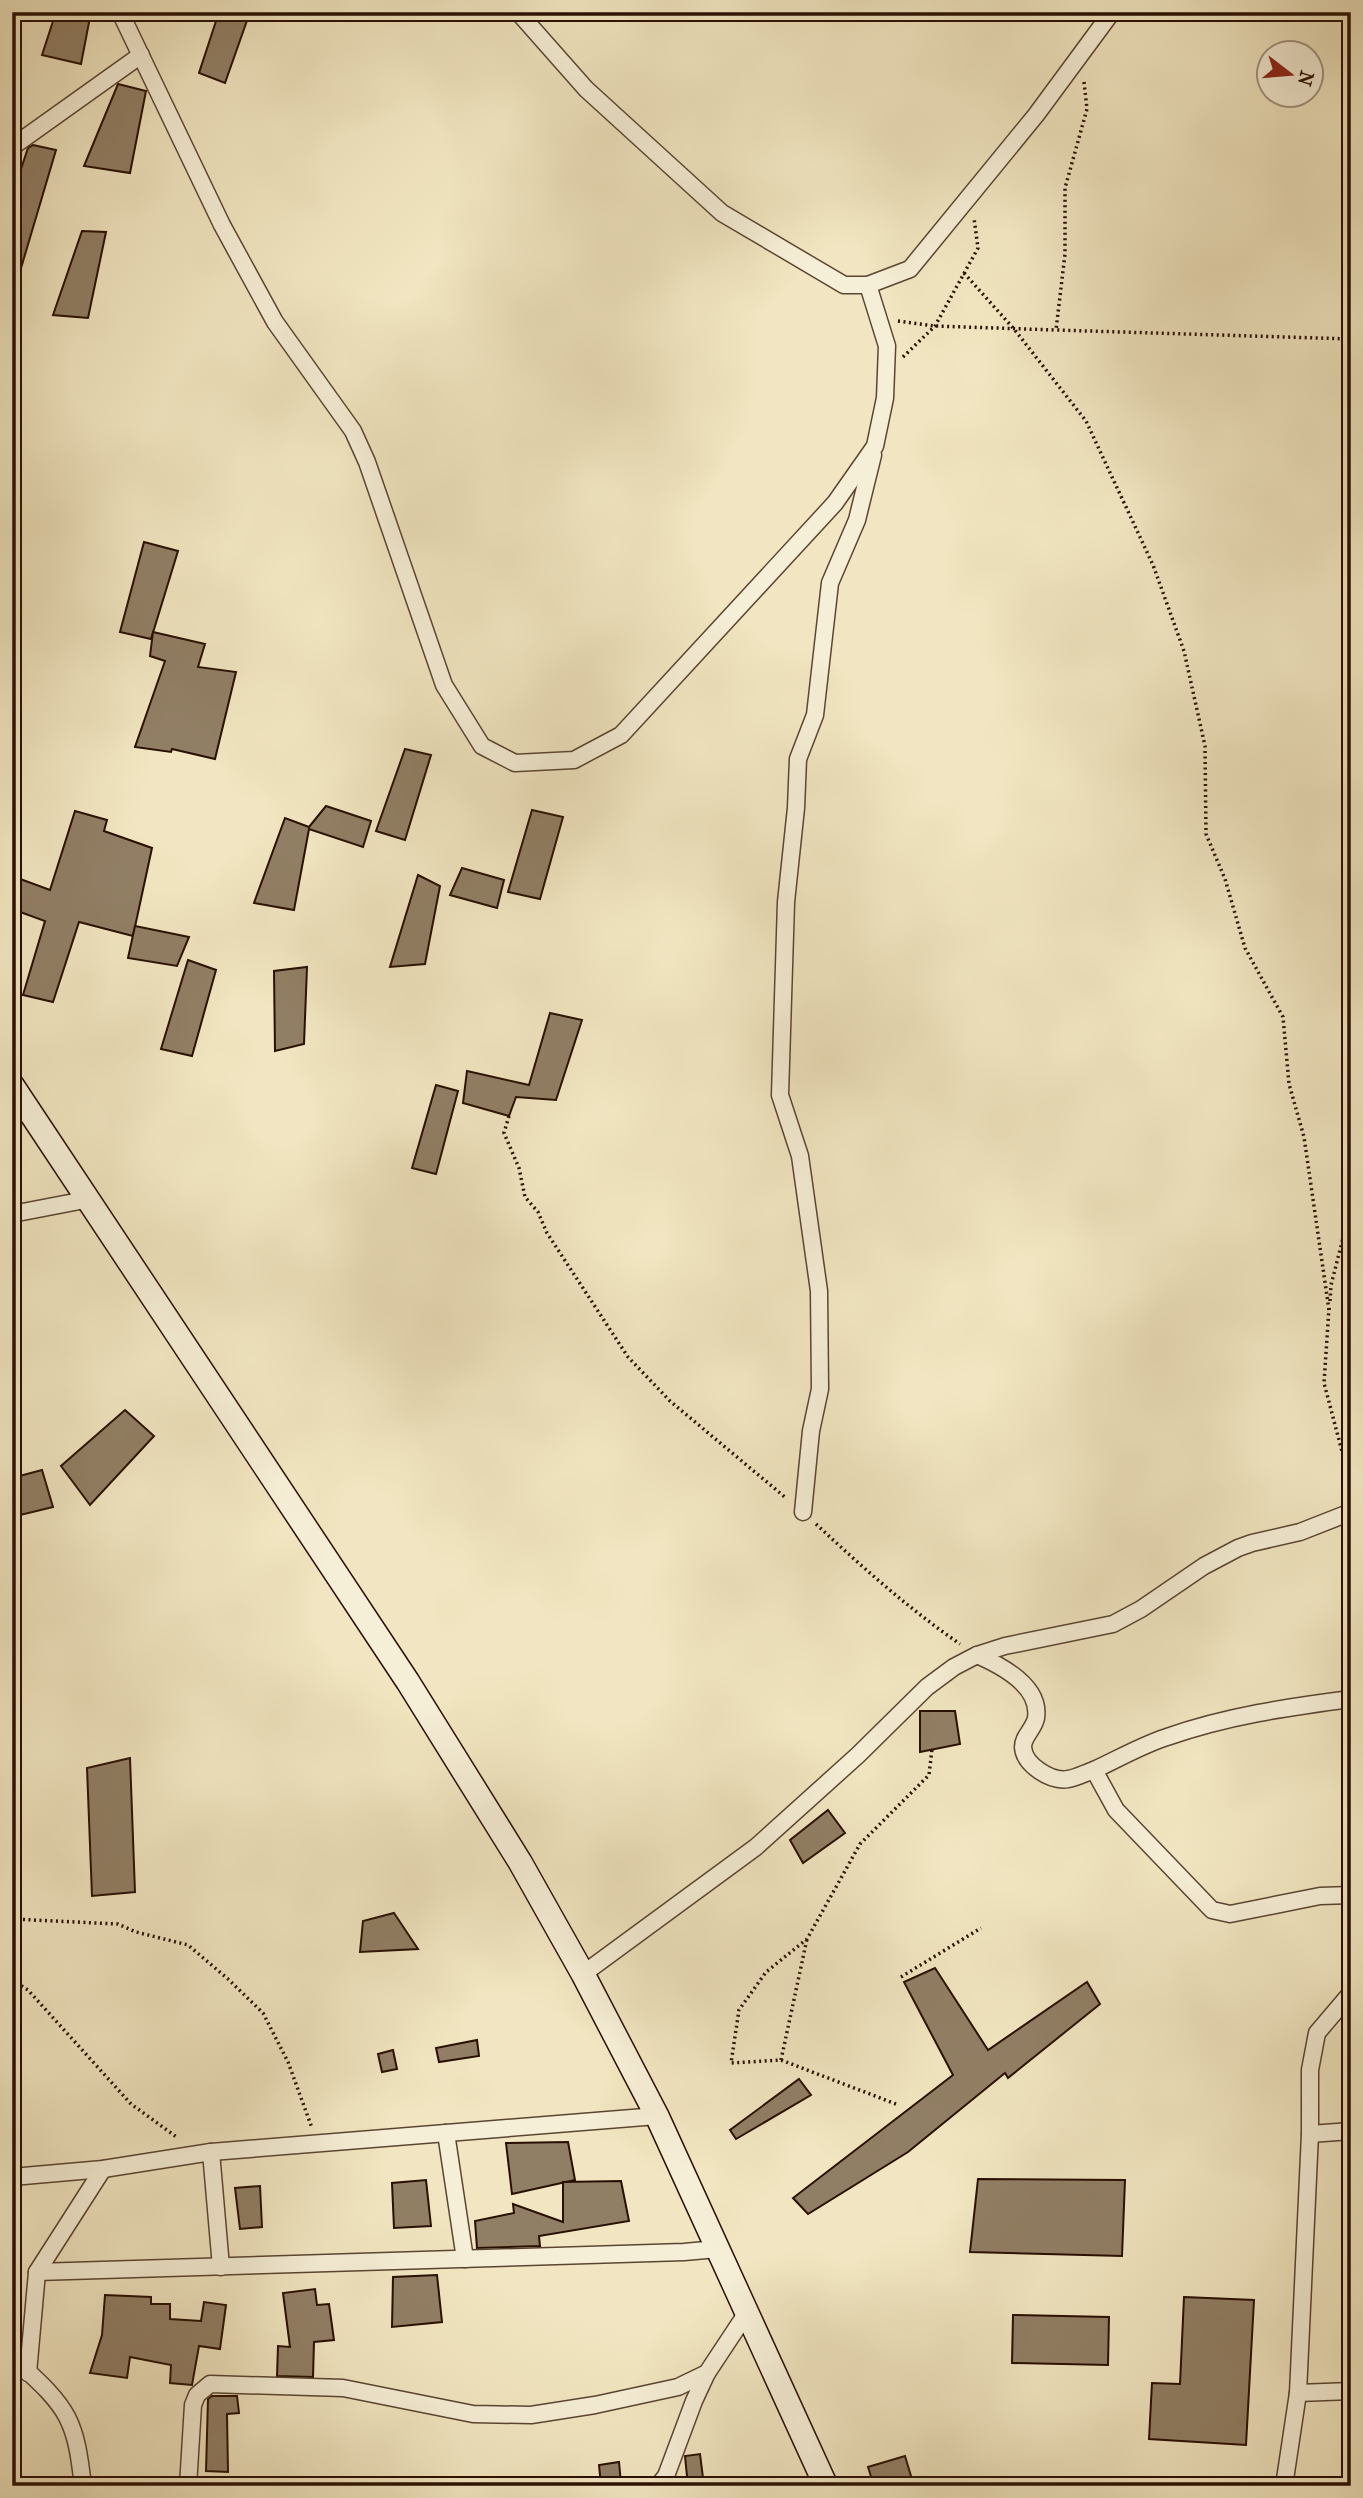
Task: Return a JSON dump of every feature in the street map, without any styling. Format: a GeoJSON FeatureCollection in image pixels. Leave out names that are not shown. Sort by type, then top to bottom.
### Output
{"type":"FeatureCollection","features":[{"type":"Feature","properties":{"kind":"main road"},"geometry":{"type":"LineString","coordinates":[[12,1085],[408,1682],[520,1862],[583,1973],[657,2116],[826,2486]]}},
{"type":"Feature","properties":{"kind":"street"},"geometry":{"type":"LineString","coordinates":[[120,12],[222,225],[275,322],[353,431],[367,462],[444,685],[482,746],[514,763],[574,761],[621,735],[835,503],[875,446]]}},
{"type":"Feature","properties":{"kind":"street"},"geometry":{"type":"LineString","coordinates":[[517,12],[586,89],[722,213],[844,285],[868,285],[910,269],[1112,12]]}},
{"type":"Feature","properties":{"kind":"street"},"geometry":{"type":"LineString","coordinates":[[12,147],[141,55]]}},
{"type":"Feature","properties":{"kind":"street"},"geometry":{"type":"LineString","coordinates":[[803,1512],[811,1431],[820,1389],[819,1291],[800,1156],[780,1095],[786,902],[796,808],[798,759],[815,715],[830,583],[857,520],[885,398],[887,346],[868,285]]}},
{"type":"Feature","properties":{"kind":"street"},"geometry":{"type":"LineString","coordinates":[[12,1214],[90,1199]]}},
{"type":"Feature","properties":{"kind":"street"},"geometry":{"type":"LineString","coordinates":[[583,1973],[756,1847],[858,1755],[927,1687],[954,1667],[976,1655],[1005,1646],[1113,1624],[1204,1566],[1238,1548],[1300,1532],[1351,1512]]}},
{"type":"Feature","properties":{"kind":"street"},"geometry":{"type":"LineString","coordinates":[[976,1655],[1001,1665],[1032,1695],[1037,1711],[1036,1722],[1025,1738],[1023,1747],[1026,1759],[1031,1765],[1060,1779],[1094,1770],[1165,1738],[1217,1721],[1284,1707],[1351,1699]]}},
{"type":"Feature","properties":{"kind":"street"},"geometry":{"type":"LineString","coordinates":[[1094,1770],[1116,1810],[1212,1910],[1230,1913],[1320,1896],[1351,1895]]}},
{"type":"Feature","properties":{"kind":"street"},"geometry":{"type":"LineString","coordinates":[[1284,2486],[1298,2393],[1310,2134],[1310,2070],[1317,2033],[1351,1993]]}},
{"type":"Feature","properties":{"kind":"street"},"geometry":{"type":"LineString","coordinates":[[12,2177],[103,2169],[211,2152],[657,2116]]}},
{"type":"Feature","properties":{"kind":"street"},"geometry":{"type":"LineString","coordinates":[[1310,2134],[1351,2131]]}},
{"type":"Feature","properties":{"kind":"street"},"geometry":{"type":"LineString","coordinates":[[446,2133],[465,2259]]}},
{"type":"Feature","properties":{"kind":"street"},"geometry":{"type":"LineString","coordinates":[[211,2152],[221,2267]]}},
{"type":"Feature","properties":{"kind":"street"},"geometry":{"type":"LineString","coordinates":[[28,2372],[37,2272],[103,2169]]}},
{"type":"Feature","properties":{"kind":"street"},"geometry":{"type":"LineString","coordinates":[[37,2272],[717,2249]]}},
{"type":"Feature","properties":{"kind":"street"},"geometry":{"type":"LineString","coordinates":[[658,2486],[666,2476],[707,2372],[746,2314]]}},
{"type":"Feature","properties":{"kind":"street"},"geometry":{"type":"LineString","coordinates":[[12,2357],[47,2392],[67,2417],[78,2450],[83,2486]]}},
{"type":"Feature","properties":{"kind":"street"},"geometry":{"type":"LineString","coordinates":[[188,2486],[193,2405],[197,2395],[210,2384],[343,2388],[472,2414],[531,2415],[678,2388],[707,2372]]}},
{"type":"Feature","properties":{"kind":"street"},"geometry":{"type":"LineString","coordinates":[[1298,2393],[1351,2391]]}},
{"type":"Feature","properties":{"kind":"path"},"geometry":{"type":"LineString","coordinates":[[1056,330],[1065,254],[1065,188],[1087,109],[1080,55]]}},
{"type":"Feature","properties":{"kind":"path"},"geometry":{"type":"LineString","coordinates":[[886,374],[935,326],[978,248],[970,195]]}},
{"type":"Feature","properties":{"kind":"path"},"geometry":{"type":"LineString","coordinates":[[964,273],[1014,329],[1086,421],[1153,565],[1184,651],[1205,746],[1206,834],[1225,879],[1245,948],[1283,1017],[1289,1084],[1304,1137],[1329,1310]]}},
{"type":"Feature","properties":{"kind":"path"},"geometry":{"type":"LineString","coordinates":[[878,319],[935,326],[1351,339]]}},
{"type":"Feature","properties":{"kind":"path"},"geometry":{"type":"LineString","coordinates":[[509,1116],[504,1133],[519,1168],[525,1197],[538,1212],[547,1233],[628,1357],[670,1401],[803,1512],[867,1572],[976,1655]]}},
{"type":"Feature","properties":{"kind":"path"},"geometry":{"type":"LineString","coordinates":[[1350,1480],[1324,1382],[1331,1285],[1351,1207]]}},
{"type":"Feature","properties":{"kind":"path"},"geometry":{"type":"LineString","coordinates":[[782,2060],[807,1938],[860,1844],[929,1775],[932,1749]]}},
{"type":"Feature","properties":{"kind":"path"},"geometry":{"type":"LineString","coordinates":[[12,1919],[118,1924],[136,1932],[188,1945],[263,2013],[288,2062],[318,2144]]}},
{"type":"Feature","properties":{"kind":"path"},"geometry":{"type":"LineString","coordinates":[[901,1977],[981,1928]]}},
{"type":"Feature","properties":{"kind":"path"},"geometry":{"type":"LineString","coordinates":[[807,1938],[766,1972],[739,2010],[731,2063],[782,2060],[896,2105]]}},
{"type":"Feature","properties":{"kind":"path"},"geometry":{"type":"LineString","coordinates":[[12,1980],[28,1990],[131,2104],[178,2138]]}},
{"type":"Feature","properties":{"kind":"building"},"geometry":{"type":"Polygon","coordinates":[[[56,12],[91,12],[81,64],[42,55],[56,12]]]}},
{"type":"Feature","properties":{"kind":"building"},"geometry":{"type":"Polygon","coordinates":[[[219,12],[250,12],[225,83],[199,73],[219,12]]]}},
{"type":"Feature","properties":{"kind":"building"},"geometry":{"type":"Polygon","coordinates":[[[118,84],[146,91],[130,173],[84,166],[118,84]]]}},
{"type":"Feature","properties":{"kind":"building"},"geometry":{"type":"Polygon","coordinates":[[[33,145],[56,150],[16,285],[12,285],[12,196],[28,148],[33,145]]]}},
{"type":"Feature","properties":{"kind":"building"},"geometry":{"type":"Polygon","coordinates":[[[82,231],[106,232],[88,318],[53,315],[82,231]]]}},
{"type":"Feature","properties":{"kind":"building"},"geometry":{"type":"Polygon","coordinates":[[[144,542],[178,551],[151,639],[120,632],[144,542]]]}},
{"type":"Feature","properties":{"kind":"building"},"geometry":{"type":"Polygon","coordinates":[[[153,632],[205,644],[198,667],[236,672],[215,759],[172,749],[171,752],[135,747],[165,661],[150,656],[153,632]]]}},
{"type":"Feature","properties":{"kind":"building"},"geometry":{"type":"Polygon","coordinates":[[[405,749],[431,755],[405,840],[376,831],[405,749]]]}},
{"type":"Feature","properties":{"kind":"building"},"geometry":{"type":"Polygon","coordinates":[[[326,806],[371,821],[363,847],[309,829],[294,910],[254,903],[285,818],[309,827],[326,806]]]}},
{"type":"Feature","properties":{"kind":"building"},"geometry":{"type":"Polygon","coordinates":[[[532,810],[563,817],[540,899],[508,892],[532,810]]]}},
{"type":"Feature","properties":{"kind":"building"},"geometry":{"type":"Polygon","coordinates":[[[75,811],[107,820],[104,831],[152,848],[133,936],[79,922],[53,1002],[23,995],[45,921],[12,909],[12,876],[50,890],[75,811]]]}},
{"type":"Feature","properties":{"kind":"building"},"geometry":{"type":"Polygon","coordinates":[[[462,868],[504,880],[497,908],[450,895],[462,868]]]}},
{"type":"Feature","properties":{"kind":"building"},"geometry":{"type":"Polygon","coordinates":[[[418,875],[440,886],[425,964],[390,967],[418,875]]]}},
{"type":"Feature","properties":{"kind":"building"},"geometry":{"type":"Polygon","coordinates":[[[135,926],[189,937],[177,966],[128,958],[135,926]]]}},
{"type":"Feature","properties":{"kind":"building"},"geometry":{"type":"Polygon","coordinates":[[[188,960],[216,970],[192,1056],[161,1049],[188,960]]]}},
{"type":"Feature","properties":{"kind":"building"},"geometry":{"type":"Polygon","coordinates":[[[307,967],[304,1044],[275,1051],[274,971],[307,967]]]}},
{"type":"Feature","properties":{"kind":"building"},"geometry":{"type":"Polygon","coordinates":[[[550,1013],[582,1020],[556,1100],[516,1097],[509,1116],[463,1103],[467,1071],[529,1085],[550,1013]]]}},
{"type":"Feature","properties":{"kind":"building"},"geometry":{"type":"Polygon","coordinates":[[[436,1085],[458,1091],[436,1174],[412,1168],[436,1085]]]}},
{"type":"Feature","properties":{"kind":"building"},"geometry":{"type":"Polygon","coordinates":[[[125,1410],[154,1436],[90,1505],[61,1466],[125,1410]]]}},
{"type":"Feature","properties":{"kind":"building"},"geometry":{"type":"Polygon","coordinates":[[[42,1470],[53,1507],[12,1517],[12,1478],[42,1470]]]}},
{"type":"Feature","properties":{"kind":"building"},"geometry":{"type":"Polygon","coordinates":[[[920,1711],[955,1711],[960,1744],[920,1752],[920,1711]]]}},
{"type":"Feature","properties":{"kind":"building"},"geometry":{"type":"Polygon","coordinates":[[[130,1758],[135,1892],[92,1896],[87,1768],[130,1758]]]}},
{"type":"Feature","properties":{"kind":"building"},"geometry":{"type":"Polygon","coordinates":[[[828,1810],[845,1833],[803,1863],[790,1840],[828,1810]]]}},
{"type":"Feature","properties":{"kind":"building"},"geometry":{"type":"Polygon","coordinates":[[[394,1913],[418,1949],[360,1952],[363,1921],[394,1913]]]}},
{"type":"Feature","properties":{"kind":"building"},"geometry":{"type":"Polygon","coordinates":[[[935,1968],[988,2050],[1087,1982],[1100,2004],[1008,2078],[1005,2073],[908,2152],[808,2214],[793,2198],[953,2075],[904,1982],[935,1968]]]}},
{"type":"Feature","properties":{"kind":"building"},"geometry":{"type":"Polygon","coordinates":[[[477,2040],[479,2056],[439,2062],[436,2048],[477,2040]]]}},
{"type":"Feature","properties":{"kind":"building"},"geometry":{"type":"Polygon","coordinates":[[[393,2050],[397,2069],[382,2072],[378,2054],[393,2050]]]}},
{"type":"Feature","properties":{"kind":"building"},"geometry":{"type":"Polygon","coordinates":[[[799,2079],[811,2095],[736,2139],[730,2130],[799,2079]]]}},
{"type":"Feature","properties":{"kind":"building"},"geometry":{"type":"Polygon","coordinates":[[[568,2142],[575,2180],[512,2194],[506,2143],[568,2142]]]}},
{"type":"Feature","properties":{"kind":"building"},"geometry":{"type":"Polygon","coordinates":[[[978,2179],[1125,2180],[1122,2256],[970,2252],[978,2179]]]}},
{"type":"Feature","properties":{"kind":"building"},"geometry":{"type":"Polygon","coordinates":[[[426,2180],[431,2226],[394,2228],[392,2183],[426,2180]]]}},
{"type":"Feature","properties":{"kind":"building"},"geometry":{"type":"Polygon","coordinates":[[[621,2181],[629,2221],[539,2236],[540,2246],[477,2248],[475,2221],[514,2213],[513,2204],[563,2222],[563,2182],[621,2181]]]}},
{"type":"Feature","properties":{"kind":"building"},"geometry":{"type":"Polygon","coordinates":[[[260,2186],[262,2227],[240,2229],[235,2188],[260,2186]]]}},
{"type":"Feature","properties":{"kind":"building"},"geometry":{"type":"Polygon","coordinates":[[[437,2275],[442,2322],[392,2327],[393,2277],[437,2275]]]}},
{"type":"Feature","properties":{"kind":"building"},"geometry":{"type":"Polygon","coordinates":[[[315,2289],[317,2305],[329,2304],[334,2340],[314,2342],[313,2377],[277,2376],[278,2346],[290,2347],[283,2293],[315,2289]]]}},
{"type":"Feature","properties":{"kind":"building"},"geometry":{"type":"Polygon","coordinates":[[[105,2295],[151,2297],[151,2304],[170,2304],[170,2319],[201,2321],[204,2302],[226,2305],[220,2349],[199,2346],[192,2385],[170,2383],[171,2365],[130,2357],[127,2378],[90,2373],[102,2335],[105,2295]]]}},
{"type":"Feature","properties":{"kind":"building"},"geometry":{"type":"Polygon","coordinates":[[[1184,2297],[1254,2300],[1246,2445],[1149,2439],[1152,2383],[1180,2384],[1184,2297]]]}},
{"type":"Feature","properties":{"kind":"building"},"geometry":{"type":"Polygon","coordinates":[[[1013,2315],[1109,2317],[1108,2365],[1012,2363],[1013,2315]]]}},
{"type":"Feature","properties":{"kind":"building"},"geometry":{"type":"Polygon","coordinates":[[[212,2396],[237,2396],[239,2413],[227,2414],[228,2472],[206,2471],[208,2399],[212,2396]]]}},
{"type":"Feature","properties":{"kind":"building"},"geometry":{"type":"Polygon","coordinates":[[[700,2454],[704,2486],[688,2486],[685,2456],[700,2454]]]}},
{"type":"Feature","properties":{"kind":"building"},"geometry":{"type":"Polygon","coordinates":[[[905,2456],[914,2486],[874,2486],[868,2467],[905,2456]]]}},
{"type":"Feature","properties":{"kind":"building"},"geometry":{"type":"Polygon","coordinates":[[[619,2462],[621,2483],[601,2485],[599,2465],[619,2462]]]}}]}
